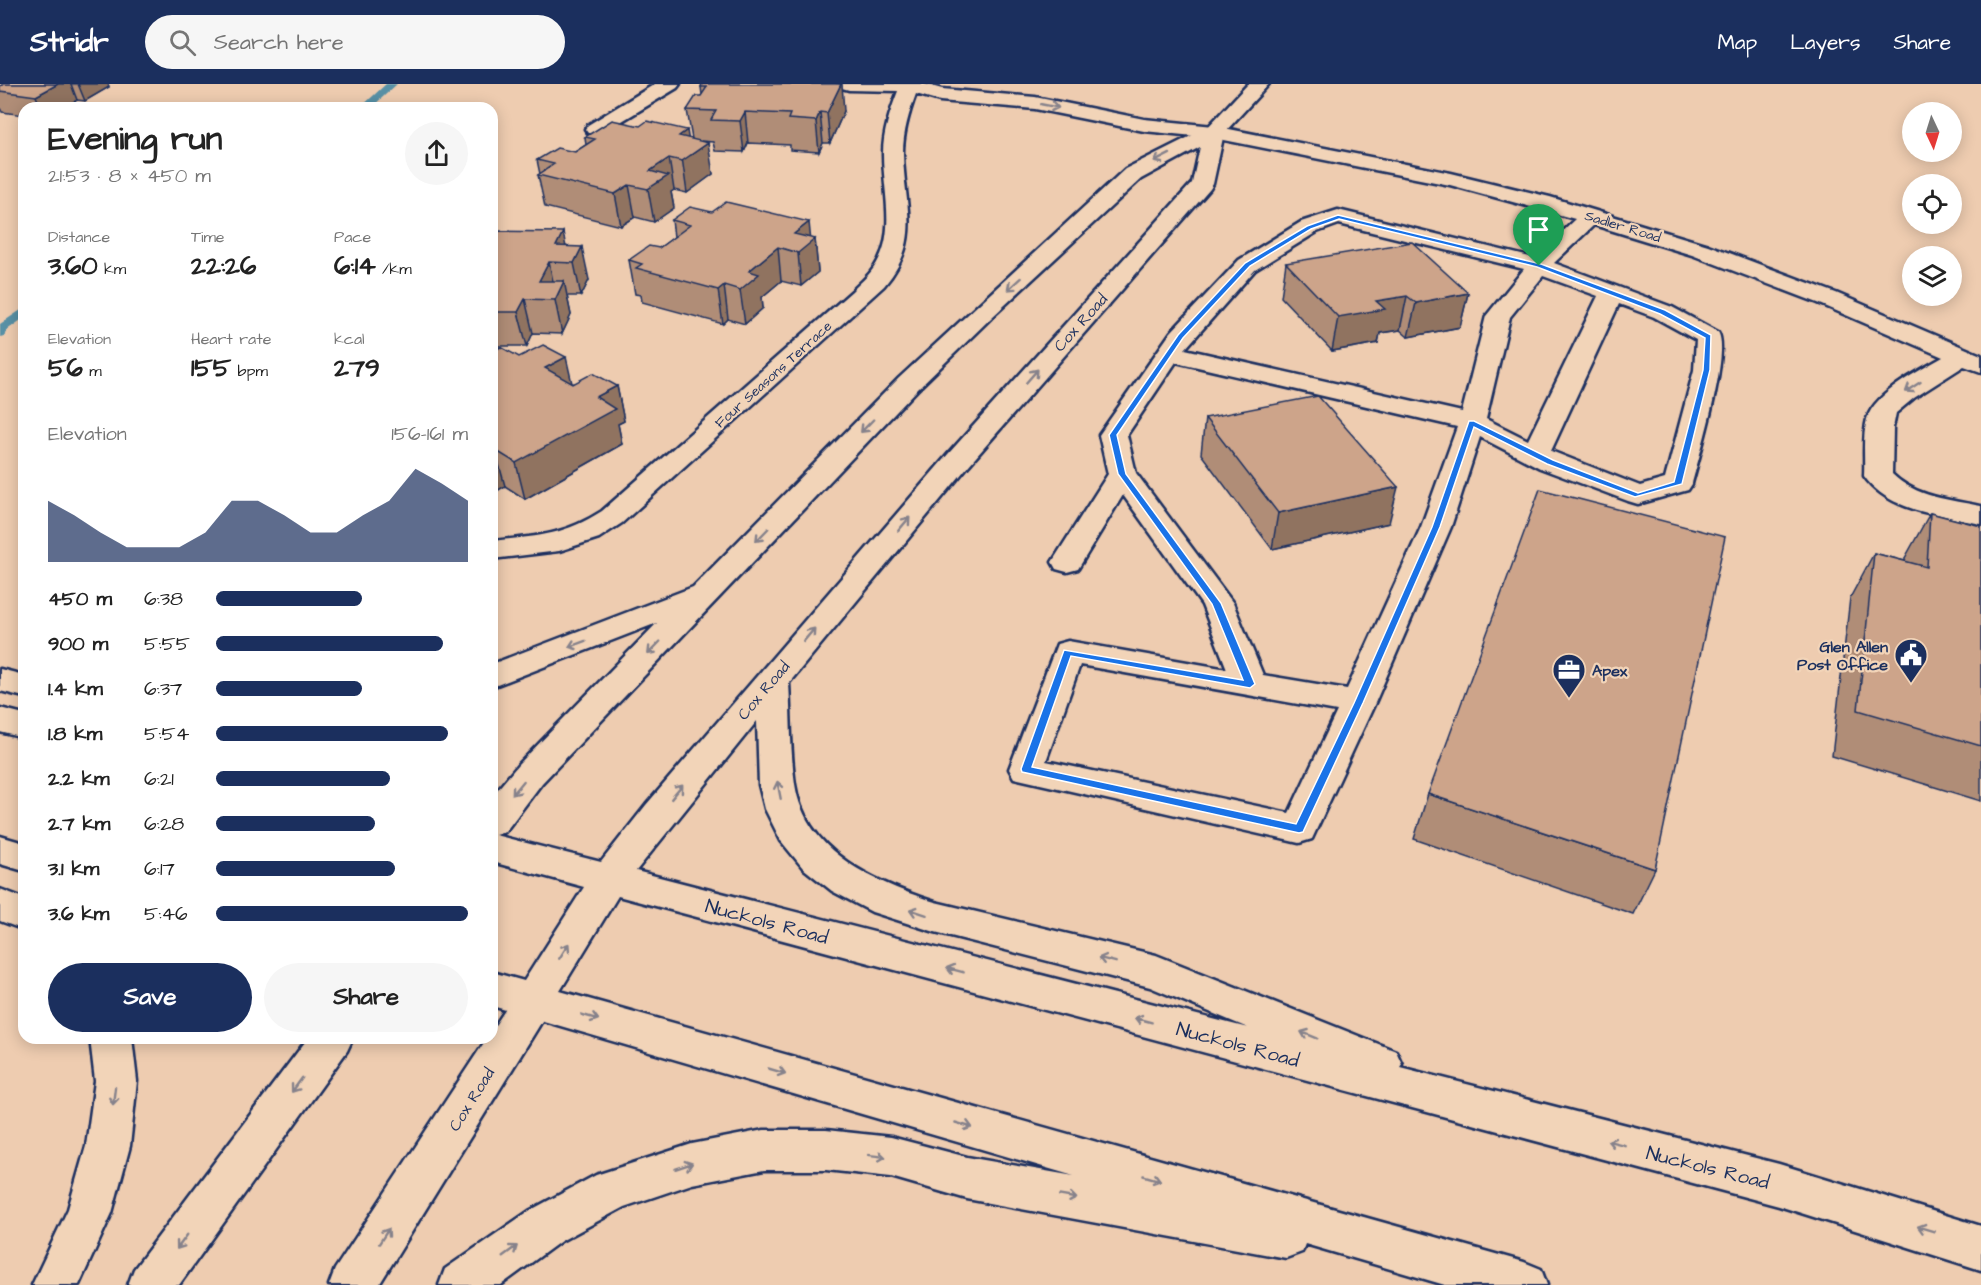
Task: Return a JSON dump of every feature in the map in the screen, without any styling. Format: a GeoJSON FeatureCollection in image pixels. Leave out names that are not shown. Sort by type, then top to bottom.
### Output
{"type":"FeatureCollection","features":[{"type":"Feature","properties":{"kind":"main road"},"geometry":{"type":"LineString","coordinates":[[595,129],[670,84]]}},
{"type":"Feature","properties":{"kind":"main road"},"geometry":{"type":"LineString","coordinates":[[849,84],[914,85],[940,95],[1035,103],[1144,125],[1214,132]]}},
{"type":"Feature","properties":{"kind":"main road"},"geometry":{"type":"LineString","coordinates":[[1009,84],[1066,92],[1158,110],[1214,132]]}},
{"type":"Feature","properties":{"kind":"main road"},"geometry":{"type":"LineString","coordinates":[[498,814],[530,774],[908,384],[1133,174],[1214,132],[1259,84]]}},
{"type":"Feature","properties":{"kind":"main road","name":"Four Seasons Terrace"},"geometry":{"type":"LineString","coordinates":[[498,550],[548,544],[589,532],[612,517],[861,296],[885,269],[894,252],[897,232],[894,138],[899,114],[914,85]]}},
{"type":"Feature","properties":{"kind":"main road","name":"Sadler Road"},"geometry":{"type":"LineString","coordinates":[[1214,132],[1451,179],[1591,216],[1700,250],[1817,294],[1972,360]]}},
{"type":"Feature","properties":{"kind":"main road","name":"Cox Road"},"geometry":{"type":"LineString","coordinates":[[352,1285],[609,879],[638,840],[996,417],[1202,184],[1214,132]]}},
{"type":"Feature","properties":{"kind":"main road"},"geometry":{"type":"LineString","coordinates":[[1359,703],[1068,652],[1026,769],[1299,829],[1359,703],[1436,527],[1472,422],[1498,316],[1539,266],[1591,216]]}},
{"type":"Feature","properties":{"kind":"main road"},"geometry":{"type":"LineString","coordinates":[[1170,353],[1472,422],[1535,454],[1638,495],[1678,484],[1707,370],[1709,337],[1663,312],[1539,266],[1338,217],[1309,227],[1247,265],[1180,337],[1113,435],[1122,474],[1217,603],[1250,684]]}},
{"type":"Feature","properties":{"kind":"main road"},"geometry":{"type":"LineString","coordinates":[[1535,454],[1612,293]]}},
{"type":"Feature","properties":{"kind":"main road"},"geometry":{"type":"LineString","coordinates":[[1972,360],[1910,389],[1893,401],[1881,415],[1878,476],[1887,488],[1906,497],[1981,515]]}},
{"type":"Feature","properties":{"kind":"main road"},"geometry":{"type":"LineString","coordinates":[[1067,562],[1122,474]]}},
{"type":"Feature","properties":{"kind":"main road"},"geometry":{"type":"LineString","coordinates":[[498,674],[600,636],[709,591]]}},
{"type":"Feature","properties":{"kind":"main road"},"geometry":{"type":"LineString","coordinates":[[0,680],[18,684]]}},
{"type":"Feature","properties":{"kind":"main road"},"geometry":{"type":"LineString","coordinates":[[772,680],[777,785],[783,809],[794,831],[816,858],[845,881],[885,901],[935,917],[1156,972],[1499,1113]]}},
{"type":"Feature","properties":{"kind":"main road"},"geometry":{"type":"LineString","coordinates":[[0,720],[18,724]]}},
{"type":"Feature","properties":{"kind":"main road"},"geometry":{"type":"LineString","coordinates":[[0,850],[18,855]]}},
{"type":"Feature","properties":{"kind":"main road","name":"Nuckols Road"},"geometry":{"type":"LineString","coordinates":[[498,850],[1779,1185],[1981,1248]]}},
{"type":"Feature","properties":{"kind":"main road"},"geometry":{"type":"LineString","coordinates":[[0,904],[18,912]]}},
{"type":"Feature","properties":{"kind":"main road"},"geometry":{"type":"LineString","coordinates":[[498,991],[1524,1285]]}},
{"type":"Feature","properties":{"kind":"main road"},"geometry":{"type":"LineString","coordinates":[[55,1285],[89,1213],[108,1146],[116,1081],[112,1044]]}},
{"type":"Feature","properties":{"kind":"main road"},"geometry":{"type":"LineString","coordinates":[[151,1285],[328,1044]]}},
{"type":"Feature","properties":{"kind":"main road"},"geometry":{"type":"LineString","coordinates":[[462,1285],[545,1226],[612,1190],[692,1164],[764,1150],[826,1149],[891,1158],[967,1178],[1471,1270]]}},
{"type":"Feature","properties":{"kind":"building"},"geometry":{"type":"Polygon","coordinates":[[[4,84],[58,84],[36,96],[0,91],[0,86],[4,84]]]}},
{"type":"Feature","properties":{"kind":"building"},"geometry":{"type":"Polygon","coordinates":[[[702,84],[841,84],[827,113],[820,112],[816,121],[788,119],[790,114],[745,112],[740,121],[711,120],[716,111],[687,110],[696,96],[701,96],[707,87],[701,87],[702,84]]]}},
{"type":"Feature","properties":{"kind":"building"},"geometry":{"type":"Polygon","coordinates":[[[612,120],[640,126],[647,121],[687,130],[679,136],[708,143],[682,161],[669,158],[650,171],[668,176],[648,189],[629,185],[615,194],[538,175],[554,164],[537,160],[557,148],[575,152],[595,139],[585,137],[612,120]]]}},
{"type":"Feature","properties":{"kind":"building"},"geometry":{"type":"Polygon","coordinates":[[[726,202],[809,222],[794,234],[815,239],[798,253],[778,247],[749,271],[759,274],[740,290],[724,285],[718,290],[636,268],[642,264],[629,260],[649,246],[659,248],[690,225],[672,220],[690,207],[712,212],[726,202]]]}},
{"type":"Feature","properties":{"kind":"building"},"geometry":{"type":"Polygon","coordinates":[[[498,231],[563,232],[556,246],[582,247],[574,263],[549,262],[539,281],[564,281],[555,300],[525,299],[518,312],[498,312],[498,231]]]}},
{"type":"Feature","properties":{"kind":"building"},"geometry":{"type":"Polygon","coordinates":[[[1412,242],[1468,293],[1416,303],[1407,296],[1376,301],[1385,309],[1338,317],[1286,263],[1412,242]]]}},
{"type":"Feature","properties":{"kind":"building"},"geometry":{"type":"Polygon","coordinates":[[[543,345],[566,357],[545,368],[573,384],[593,373],[617,386],[596,397],[615,409],[516,463],[498,452],[498,348],[501,347],[519,357],[543,345]]]}},
{"type":"Feature","properties":{"kind":"building"},"geometry":{"type":"Polygon","coordinates":[[[1318,396],[1398,487],[1278,513],[1205,418],[1318,396]]]}},
{"type":"Feature","properties":{"kind":"building"},"geometry":{"type":"Polygon","coordinates":[[[1540,489],[1725,537],[1655,869],[1428,794],[1540,489]]]}},
{"type":"Feature","properties":{"kind":"building","name":"Glen Allen Post Office"},"geometry":{"type":"Polygon","coordinates":[[[1930,513],[1981,526],[1981,746],[1858,710],[1874,553],[1927,567],[1930,513]]]}},
{"type":"Feature","properties":{"kind":"waterway"},"geometry":{"type":"LineString","coordinates":[[372,102],[392,84]]}},
{"type":"Feature","properties":{"kind":"waterway"},"geometry":{"type":"LineString","coordinates":[[0,333],[2,328],[18,316]]}},
{"type":"Feature","properties":{"kind":"place","name":"Glen Allen Post Office"},"geometry":{"type":"Point","coordinates":[1911,684]}},
{"type":"Feature","properties":{"kind":"place","name":"Apex"},"geometry":{"type":"Point","coordinates":[1569,699]}},
{"type":"Feature","properties":{"kind":"route"},"geometry":{"type":"LineString","coordinates":[[1338,217],[1539,266],[1663,312],[1709,337],[1707,370],[1678,484],[1638,495],[1550,462],[1472,422],[1436,527],[1359,703],[1299,829],[1026,769],[1068,652],[1250,684],[1217,603],[1122,474],[1113,435],[1180,337],[1247,265],[1309,227],[1338,217]]}}]}
